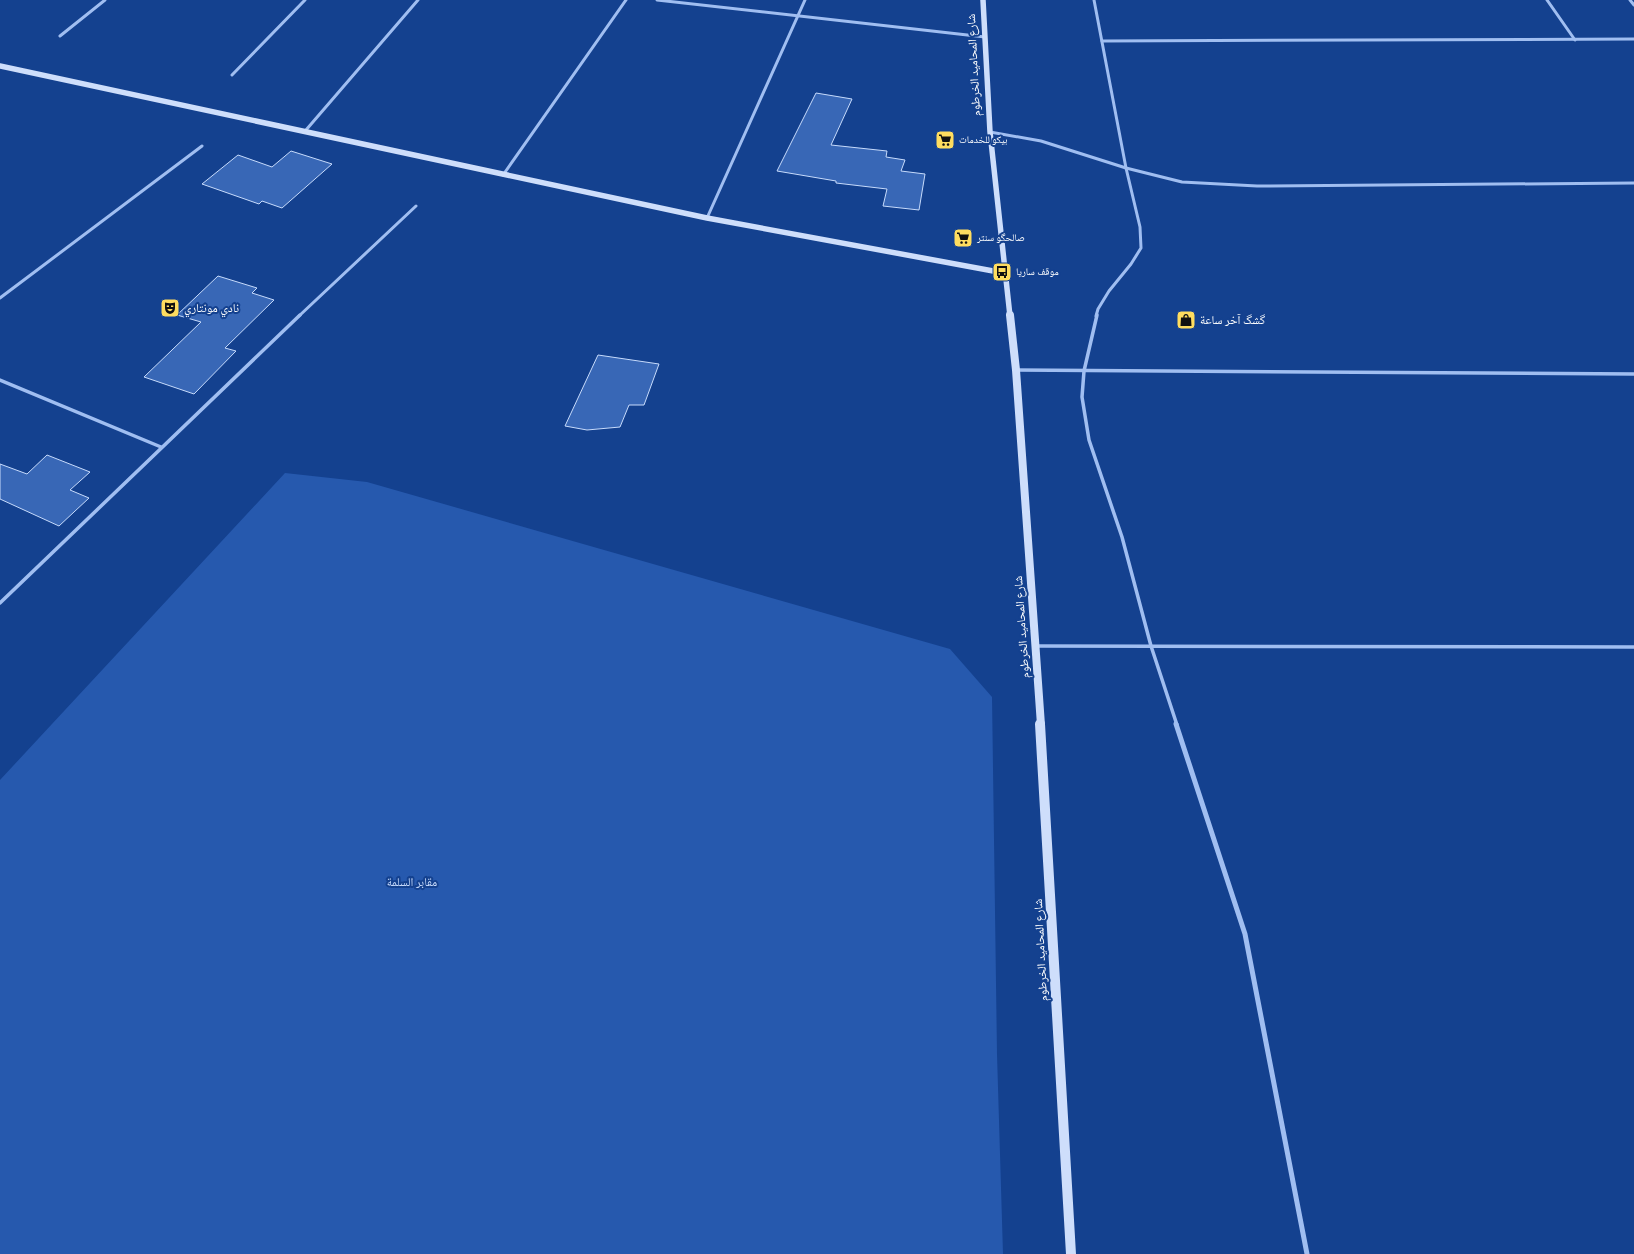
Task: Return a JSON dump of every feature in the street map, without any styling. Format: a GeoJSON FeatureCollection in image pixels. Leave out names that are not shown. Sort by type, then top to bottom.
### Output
{"type":"FeatureCollection","features":[{"type":"Feature","properties":{"kind":"street"},"geometry":{"type":"LineString","coordinates":[[60,36],[105,0]]}},
{"type":"Feature","properties":{"kind":"street"},"geometry":{"type":"LineString","coordinates":[[232,75],[305,0]]}},
{"type":"Feature","properties":{"kind":"street"},"geometry":{"type":"LineString","coordinates":[[306,130],[418,0]]}},
{"type":"Feature","properties":{"kind":"street"},"geometry":{"type":"LineString","coordinates":[[503,175],[626,0]]}},
{"type":"Feature","properties":{"kind":"street"},"geometry":{"type":"LineString","coordinates":[[657,0],[985,37]]}},
{"type":"Feature","properties":{"kind":"street"},"geometry":{"type":"LineString","coordinates":[[707,218],[805,0]]}},
{"type":"Feature","properties":{"kind":"street","name":"شارع المحاميد الخرطوم"},"geometry":{"type":"LineString","coordinates":[[982,0],[990,132],[1004,273],[1016,370],[1036,646],[1070,1254]]}},
{"type":"Feature","properties":{"kind":"street"},"geometry":{"type":"LineString","coordinates":[[1094,0],[1126,168],[1140,227],[1141,248],[1131,264],[1109,291],[1098,309],[1084,371],[1082,396],[1089,440],[1122,537],[1151,646],[1245,934],[1307,1254]]}},
{"type":"Feature","properties":{"kind":"street"},"geometry":{"type":"LineString","coordinates":[[1546,0],[1575,40]]}},
{"type":"Feature","properties":{"kind":"street"},"geometry":{"type":"LineString","coordinates":[[1630,0],[1634,5]]}},
{"type":"Feature","properties":{"kind":"street"},"geometry":{"type":"LineString","coordinates":[[1102,41],[1634,40]]}},
{"type":"Feature","properties":{"kind":"street"},"geometry":{"type":"LineString","coordinates":[[0,66],[306,130],[503,175],[707,218],[1004,273]]}},
{"type":"Feature","properties":{"kind":"street"},"geometry":{"type":"LineString","coordinates":[[990,132],[1041,141],[1126,168],[1182,182],[1257,186],[1634,183]]}},
{"type":"Feature","properties":{"kind":"street"},"geometry":{"type":"LineString","coordinates":[[0,298],[202,146]]}},
{"type":"Feature","properties":{"kind":"street"},"geometry":{"type":"LineString","coordinates":[[0,603],[161,447],[416,206]]}},
{"type":"Feature","properties":{"kind":"street"},"geometry":{"type":"LineString","coordinates":[[1016,370],[1634,374]]}},
{"type":"Feature","properties":{"kind":"street"},"geometry":{"type":"LineString","coordinates":[[0,380],[161,447]]}},
{"type":"Feature","properties":{"kind":"street"},"geometry":{"type":"LineString","coordinates":[[1036,646],[1634,646]]}},
{"type":"Feature","properties":{"kind":"green space","name":"مقابر السلمة"},"geometry":{"type":"Polygon","coordinates":[[[285,473],[367,482],[950,649],[992,697],[997,1054],[1003,1254],[0,1254],[0,780],[285,473]]]}},
{"type":"Feature","properties":{"kind":"building"},"geometry":{"type":"Polygon","coordinates":[[[816,93],[852,99],[831,145],[887,151],[886,157],[905,160],[901,171],[925,174],[919,210],[883,206],[887,189],[836,183],[836,181],[777,171],[816,93]]]}},
{"type":"Feature","properties":{"kind":"building"},"geometry":{"type":"Polygon","coordinates":[[[291,151],[332,164],[282,208],[262,201],[259,204],[202,184],[238,155],[272,167],[291,151]]]}},
{"type":"Feature","properties":{"kind":"building"},"geometry":{"type":"Polygon","coordinates":[[[218,276],[257,288],[252,293],[274,300],[225,348],[236,351],[194,394],[144,377],[201,322],[177,315],[218,276]]]}},
{"type":"Feature","properties":{"kind":"building"},"geometry":{"type":"Polygon","coordinates":[[[598,355],[659,364],[644,405],[629,405],[620,427],[587,430],[565,426],[598,355]]]}},
{"type":"Feature","properties":{"kind":"building"},"geometry":{"type":"Polygon","coordinates":[[[47,455],[90,472],[70,490],[89,498],[59,526],[0,499],[0,464],[27,474],[47,455]]]}},
{"type":"Feature","properties":{"kind":"place","name":"بيكو للخدمات"},"geometry":{"type":"Point","coordinates":[945,140]}},
{"type":"Feature","properties":{"kind":"place","name":"صالحگو سنتر"},"geometry":{"type":"Point","coordinates":[963,238]}},
{"type":"Feature","properties":{"kind":"place","name":"موقف ساريا"},"geometry":{"type":"Point","coordinates":[1002,272]}},
{"type":"Feature","properties":{"kind":"place","name":"نادي مونتاري"},"geometry":{"type":"Point","coordinates":[170,308]}},
{"type":"Feature","properties":{"kind":"place","name":"گشگ آخر ساعة"},"geometry":{"type":"Point","coordinates":[1186,320]}}]}
